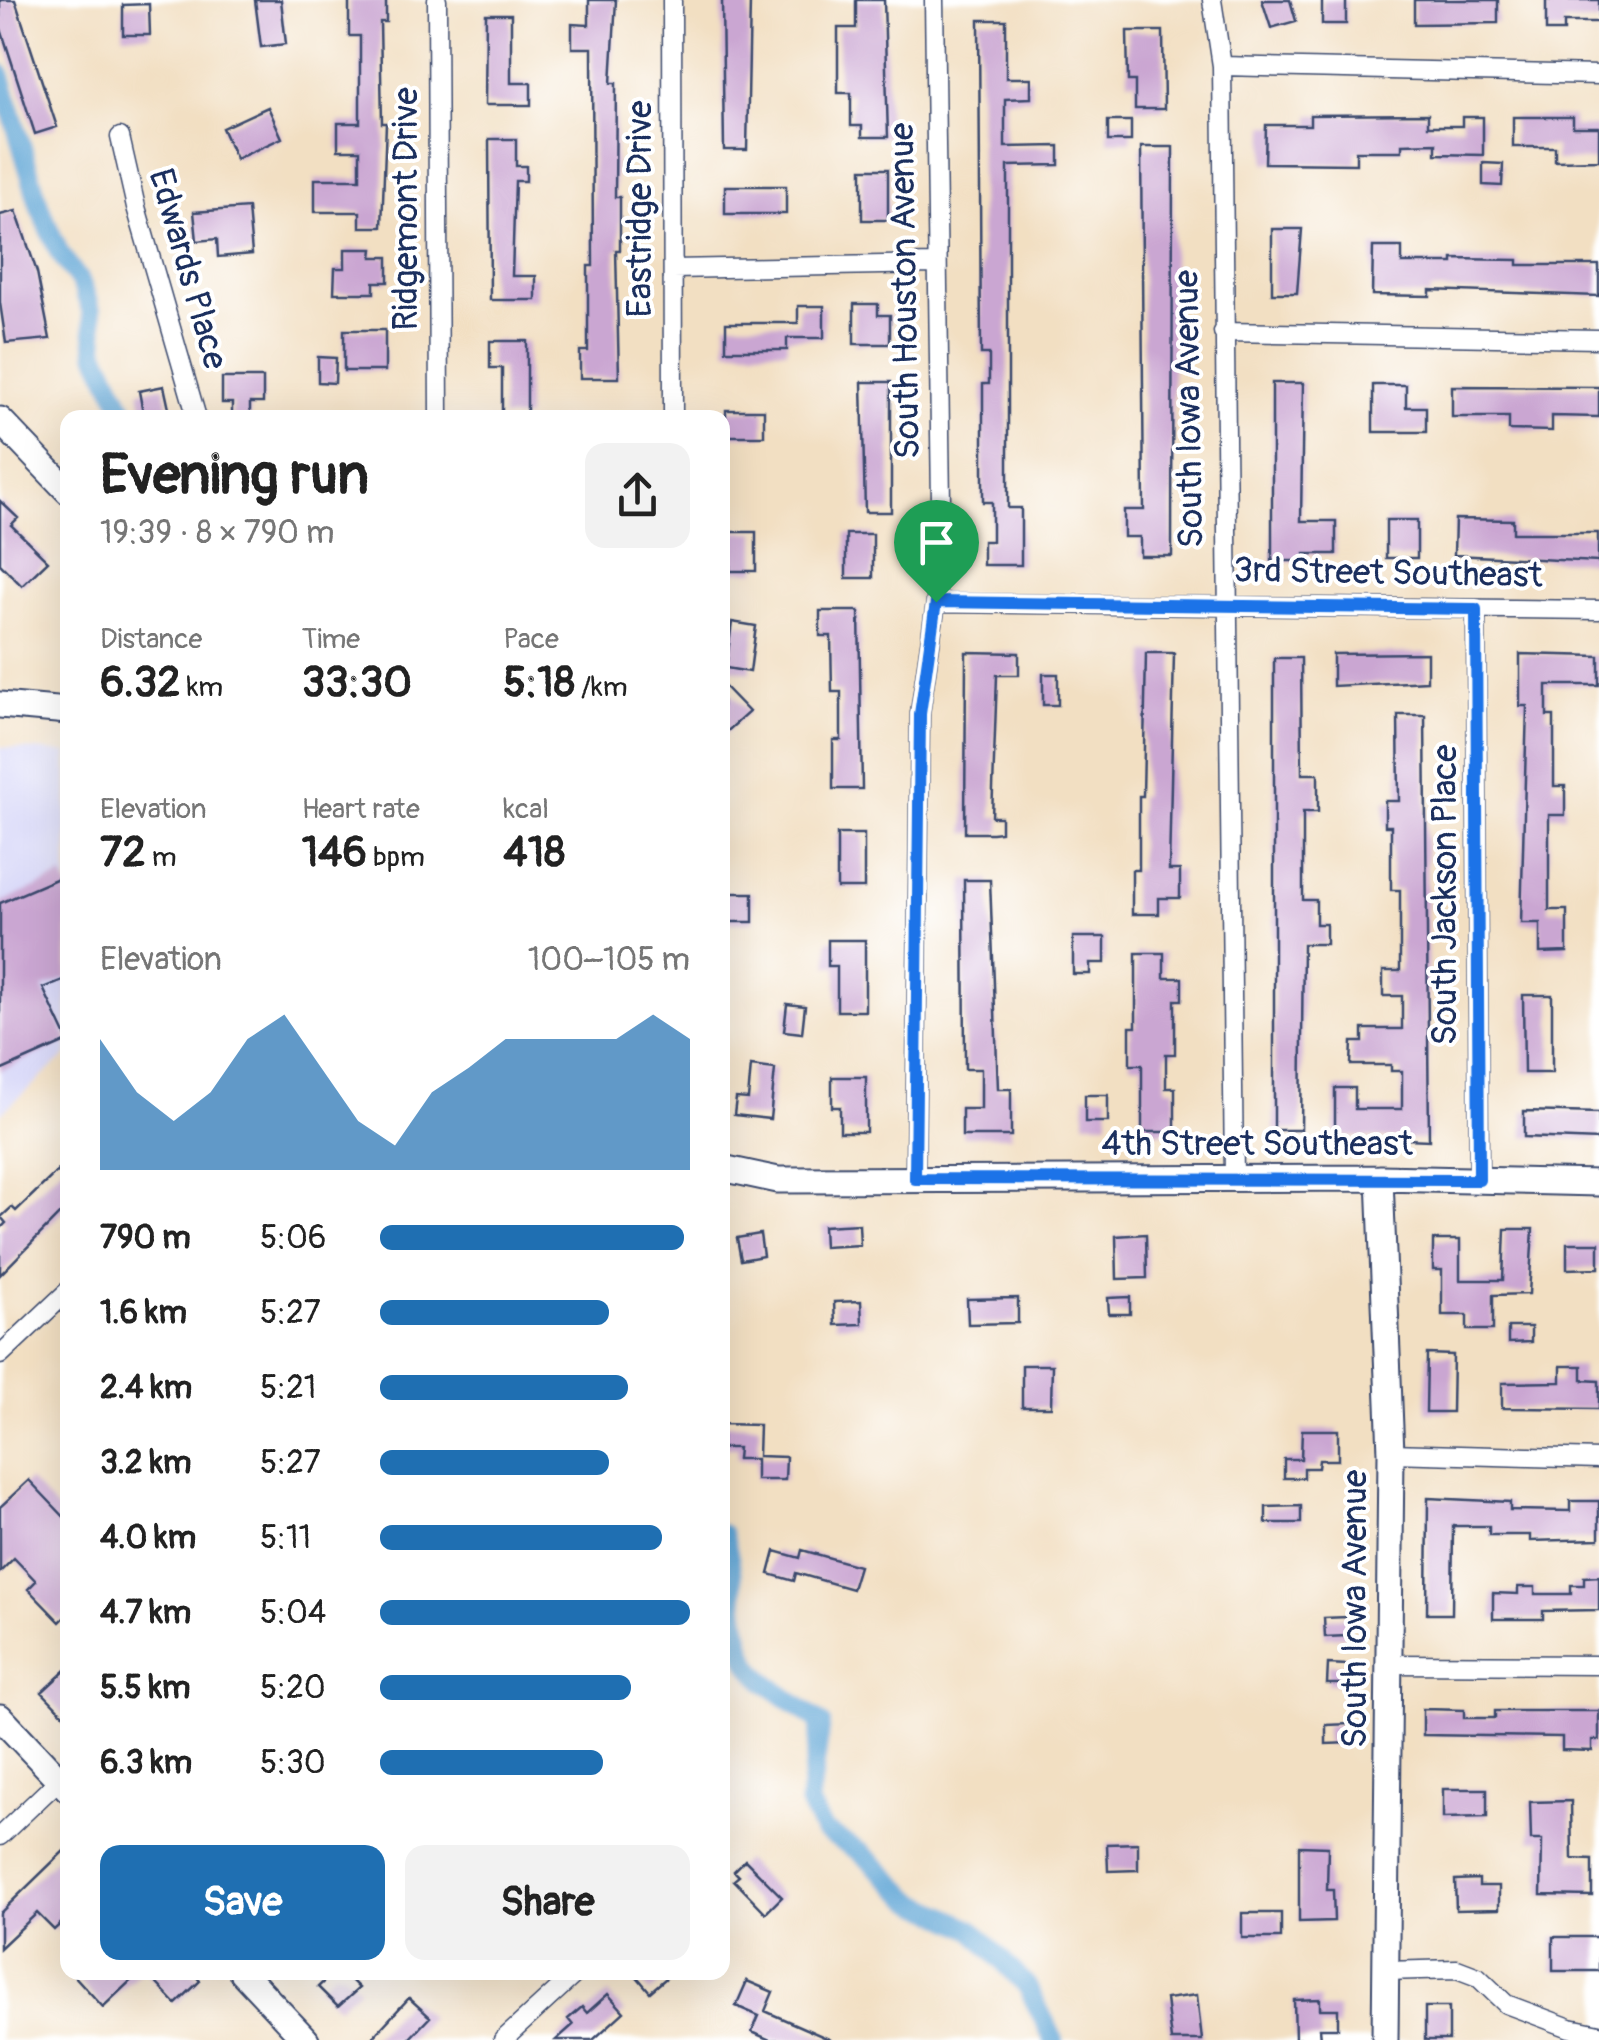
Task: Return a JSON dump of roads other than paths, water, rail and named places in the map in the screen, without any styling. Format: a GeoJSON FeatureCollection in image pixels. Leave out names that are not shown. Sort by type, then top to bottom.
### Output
{"type":"FeatureCollection","features":[{"type":"Feature","properties":{"kind":"street","name":"Ridgemont Drive"},"geometry":{"type":"LineString","coordinates":[[437,0],[439,410]]}},
{"type":"Feature","properties":{"kind":"street","name":"Eastridge Drive"},"geometry":{"type":"LineString","coordinates":[[672,0],[673,410]]}},
{"type":"Feature","properties":{"kind":"street","name":"South Houston Avenue"},"geometry":{"type":"LineString","coordinates":[[915,1179],[920,714],[936,602],[942,503],[934,0]]}},
{"type":"Feature","properties":{"kind":"street","name":"South Iowa Avenue"},"geometry":{"type":"LineString","coordinates":[[1212,0],[1222,66],[1234,1179]]}},
{"type":"Feature","properties":{"kind":"street"},"geometry":{"type":"LineString","coordinates":[[1222,66],[1599,75]]}},
{"type":"Feature","properties":{"kind":"street","name":"Edwards Place"},"geometry":{"type":"LineString","coordinates":[[120,136],[136,207],[195,410]]}},
{"type":"Feature","properties":{"kind":"street"},"geometry":{"type":"LineString","coordinates":[[674,269],[936,264]]}},
{"type":"Feature","properties":{"kind":"street"},"geometry":{"type":"LineString","coordinates":[[1223,332],[1599,340]]}},
{"type":"Feature","properties":{"kind":"street"},"geometry":{"type":"LineString","coordinates":[[0,420],[60,484]]}},
{"type":"Feature","properties":{"kind":"street","name":"3rd Street Southeast"},"geometry":{"type":"LineString","coordinates":[[936,602],[1599,610]]}},
{"type":"Feature","properties":{"kind":"street","name":"South Jackson Place"},"geometry":{"type":"LineString","coordinates":[[1476,609],[1479,1180]]}},
{"type":"Feature","properties":{"kind":"street"},"geometry":{"type":"LineString","coordinates":[[0,705],[60,710]]}},
{"type":"Feature","properties":{"kind":"street","name":"4th Street Southeast"},"geometry":{"type":"LineString","coordinates":[[730,1170],[778,1180],[1380,1178],[1599,1184]]}},
{"type":"Feature","properties":{"kind":"street","name":"South Iowa Avenue"},"geometry":{"type":"LineString","coordinates":[[1380,1178],[1392,1454],[1386,2040]]}},
{"type":"Feature","properties":{"kind":"street"},"geometry":{"type":"LineString","coordinates":[[0,1355],[60,1299]]}},
{"type":"Feature","properties":{"kind":"street"},"geometry":{"type":"LineString","coordinates":[[1392,1454],[1599,1458]]}},
{"type":"Feature","properties":{"kind":"street"},"geometry":{"type":"LineString","coordinates":[[1390,1664],[1599,1665]]}},
{"type":"Feature","properties":{"kind":"street"},"geometry":{"type":"LineString","coordinates":[[0,1717],[60,1781]]}},
{"type":"Feature","properties":{"kind":"street"},"geometry":{"type":"LineString","coordinates":[[0,1836],[60,1786]]}},
{"type":"Feature","properties":{"kind":"street"},"geometry":{"type":"LineString","coordinates":[[1385,1971],[1456,1969],[1478,1977],[1506,2004],[1539,2018],[1599,2034]]}},
{"type":"Feature","properties":{"kind":"street"},"geometry":{"type":"LineString","coordinates":[[250,1980],[306,2040]]}},
{"type":"Feature","properties":{"kind":"street"},"geometry":{"type":"LineString","coordinates":[[503,2040],[569,1980]]}},
{"type":"Feature","properties":{"kind":"waterway"},"geometry":{"type":"LineString","coordinates":[[0,73],[40,208],[59,252],[81,283],[91,310],[96,352],[124,410]]}},
{"type":"Feature","properties":{"kind":"waterway"},"geometry":{"type":"LineString","coordinates":[[730,1564],[738,1629],[749,1663],[766,1682],[821,1724],[809,1803],[823,1830],[862,1853],[912,1900],[972,1929],[1027,1986],[1054,2040]]}}]}
